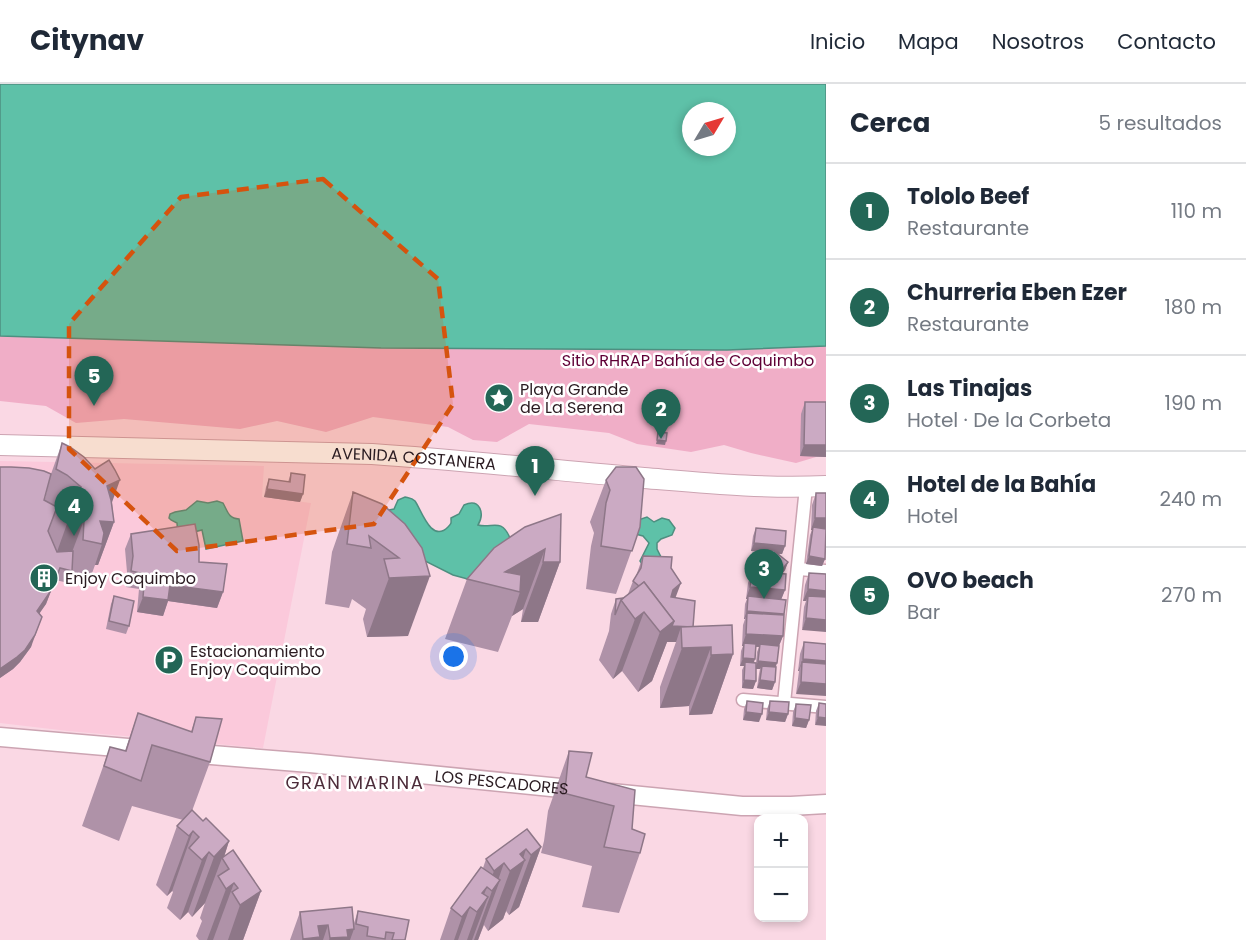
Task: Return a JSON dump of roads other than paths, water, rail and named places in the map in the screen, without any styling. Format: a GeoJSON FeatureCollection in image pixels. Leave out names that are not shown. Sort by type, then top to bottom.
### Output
{"type":"FeatureCollection","features":[{"type":"Feature","properties":{"kind":"main road","name":"AVENIDA COSTANERA"},"geometry":{"type":"LineString","coordinates":[[0,445],[372,454],[737,486],[826,486]]}},
{"type":"Feature","properties":{"kind":"street"},"geometry":{"type":"LineString","coordinates":[[784,703],[806,487]]}},
{"type":"Feature","properties":{"kind":"street"},"geometry":{"type":"LineString","coordinates":[[798,569],[826,571]]}},
{"type":"Feature","properties":{"kind":"street"},"geometry":{"type":"LineString","coordinates":[[743,700],[826,707]]}},
{"type":"Feature","properties":{"kind":"street","name":"LOS PESCADORES"},"geometry":{"type":"LineString","coordinates":[[0,737],[310,763],[742,806],[826,804]]}},
{"type":"Feature","properties":{"kind":"place","name":"Playa Grande de La Serena"},"geometry":{"type":"Point","coordinates":[499,398]}},
{"type":"Feature","properties":{"kind":"place","name":"OVO beach"},"geometry":{"type":"Point","coordinates":[94,406]}},
{"type":"Feature","properties":{"kind":"place","name":"Churreria Eben Ezer"},"geometry":{"type":"Point","coordinates":[661,439]}},
{"type":"Feature","properties":{"kind":"place","name":"Tololo Beef"},"geometry":{"type":"Point","coordinates":[535,496]}},
{"type":"Feature","properties":{"kind":"place","name":"Hotel de la Bahía"},"geometry":{"type":"Point","coordinates":[74,536]}},
{"type":"Feature","properties":{"kind":"place","name":"Enjoy Coquimbo"},"geometry":{"type":"Point","coordinates":[44,578]}},
{"type":"Feature","properties":{"kind":"place","name":"Las Tinajas"},"geometry":{"type":"Point","coordinates":[764,599]}},
{"type":"Feature","properties":{"kind":"place","name":"Estacionamiento Enjoy Coquimbo"},"geometry":{"type":"Point","coordinates":[169,660]}},
{"type":"Feature","properties":{"kind":"district","name":"GRAN MARINA"},"geometry":{"type":"Point","coordinates":[355,783]}},
{"type":"Feature","properties":{"kind":"park label","name":"Sitio RHRAP Bahía de Coquimbo"},"geometry":{"type":"Point","coordinates":[688,360]}}]}
